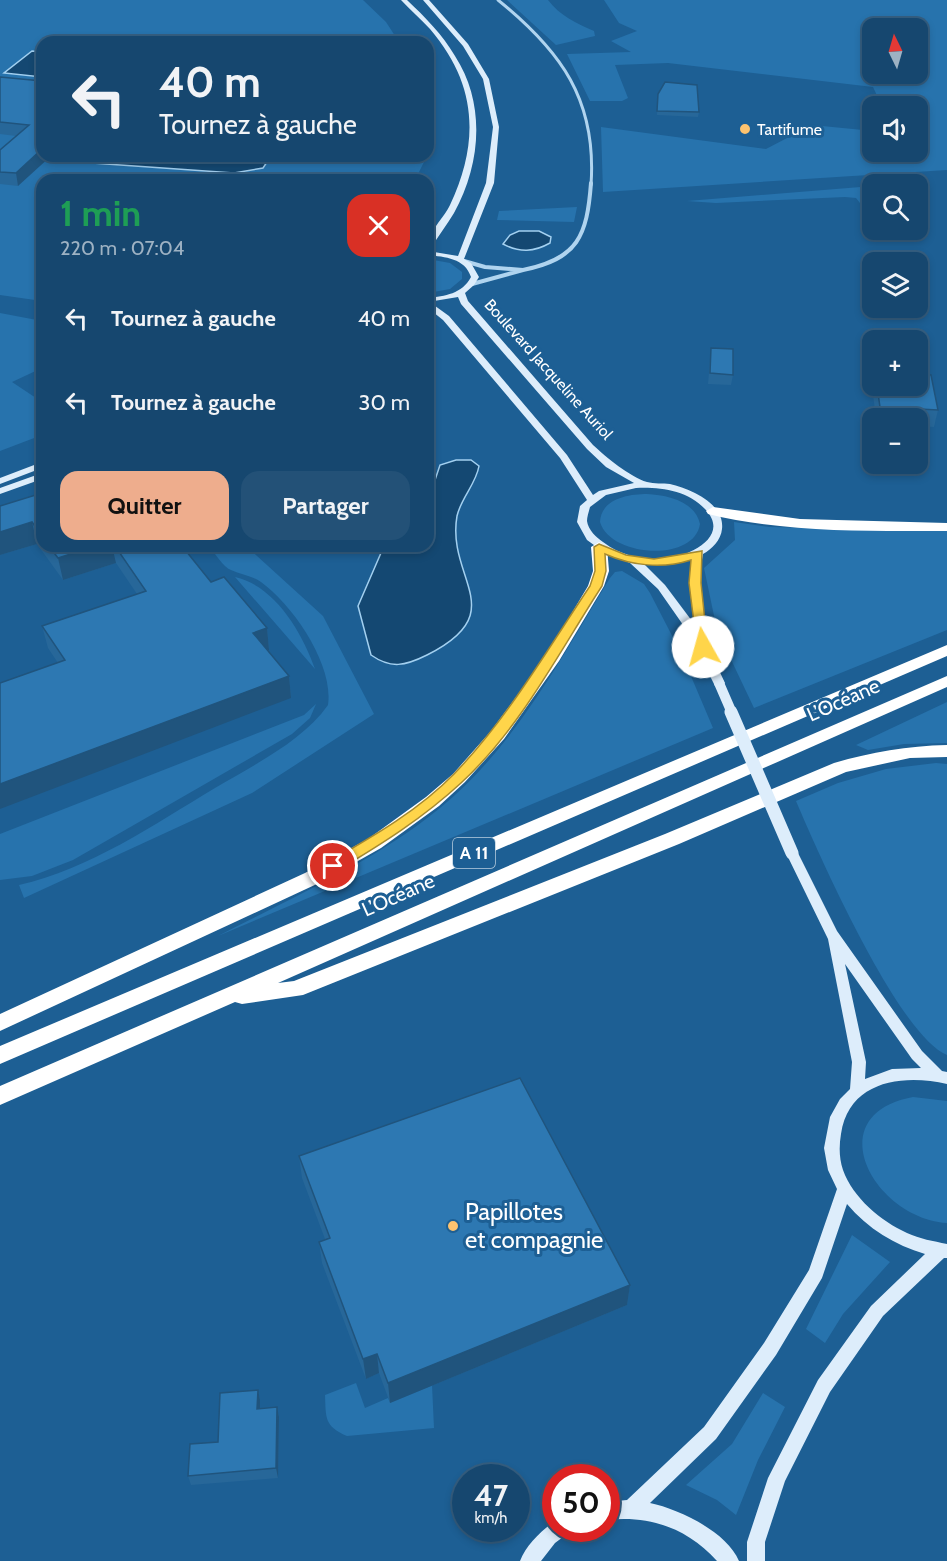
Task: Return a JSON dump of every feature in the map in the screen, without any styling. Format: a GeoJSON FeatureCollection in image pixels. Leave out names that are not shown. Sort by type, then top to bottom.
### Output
{"type":"FeatureCollection","features":[{"type":"Feature","properties":{"kind":"highway"},"geometry":{"type":"LineString","coordinates":[[713,511],[754,519],[808,524],[947,526]]}},
{"type":"Feature","properties":{"kind":"highway"},"geometry":{"type":"LineString","coordinates":[[0,1023],[304,881],[395,830],[419,811],[465,771],[505,725],[522,701],[596,586],[601,571],[599,547]]}},
{"type":"Feature","properties":{"kind":"highway","name":"L’Océane"},"geometry":{"type":"LineString","coordinates":[[0,1055],[947,650]]}},
{"type":"Feature","properties":{"kind":"highway","name":"L’Océane"},"geometry":{"type":"LineString","coordinates":[[0,1095],[947,681]]}},
{"type":"Feature","properties":{"kind":"highway"},"geometry":{"type":"LineString","coordinates":[[218,999],[296,988],[703,827],[844,765],[903,752],[947,751]]}},
{"type":"Feature","properties":{"kind":"main road"},"geometry":{"type":"LineString","coordinates":[[404,0],[446,44],[464,72],[473,99],[474,138],[465,186],[448,218],[434,238]]}},
{"type":"Feature","properties":{"kind":"main road"},"geometry":{"type":"LineString","coordinates":[[426,0],[466,45],[486,79],[496,127],[490,183],[460,260]]}},
{"type":"Feature","properties":{"kind":"main road"},"geometry":{"type":"LineString","coordinates":[[434,255],[460,260],[474,271],[472,284],[461,292],[434,299]]}},
{"type":"Feature","properties":{"kind":"main road","name":"Boulevard Jacqueline Auriol"},"geometry":{"type":"LineString","coordinates":[[461,292],[464,302],[590,447],[626,477],[646,484]]}},
{"type":"Feature","properties":{"kind":"main road"},"geometry":{"type":"LineString","coordinates":[[434,309],[446,318],[564,457],[592,501]]}},
{"type":"Feature","properties":{"kind":"main road"},"geometry":{"type":"LineString","coordinates":[[0,481],[36,467]]}},
{"type":"Feature","properties":{"kind":"main road"},"geometry":{"type":"LineString","coordinates":[[0,491],[36,478]]}},
{"type":"Feature","properties":{"kind":"main road"},"geometry":{"type":"LineString","coordinates":[[646,484],[689,493],[713,511],[718,522],[717,534],[711,544],[698,553],[666,562],[633,560],[599,547],[585,532],[582,521],[584,510],[592,501],[618,487],[646,484]]}},
{"type":"Feature","properties":{"kind":"main road"},"geometry":{"type":"LineString","coordinates":[[698,553],[694,567],[703,647]]}},
{"type":"Feature","properties":{"kind":"main road"},"geometry":{"type":"LineString","coordinates":[[633,560],[655,578],[668,593],[703,647],[792,853],[832,934],[917,1055],[943,1077]]}},
{"type":"Feature","properties":{"kind":"main road"},"geometry":{"type":"LineString","coordinates":[[832,934],[858,1062],[857,1091]]}},
{"type":"Feature","properties":{"kind":"main road"},"geometry":{"type":"LineString","coordinates":[[943,1077],[905,1074],[890,1076],[857,1091],[842,1108],[832,1140],[834,1164],[845,1188],[865,1213],[892,1233],[924,1247],[944,1250]]}},
{"type":"Feature","properties":{"kind":"main road"},"geometry":{"type":"LineString","coordinates":[[631,1509],[710,1433],[770,1349],[816,1273],[845,1188]]}},
{"type":"Feature","properties":{"kind":"main road"},"geometry":{"type":"LineString","coordinates":[[756,1561],[756,1542],[777,1478],[825,1386],[877,1311],[944,1250]]}},
{"type":"Feature","properties":{"kind":"main road"},"geometry":{"type":"LineString","coordinates":[[620,1510],[631,1509],[663,1515],[693,1528],[730,1561]]}},
{"type":"Feature","properties":{"kind":"main road"},"geometry":{"type":"LineString","coordinates":[[529,1561],[545,1542]]}},
{"type":"Feature","properties":{"kind":"street"},"geometry":{"type":"LineString","coordinates":[[472,284],[567,255],[581,239],[587,215],[592,144],[587,116],[571,80],[539,33],[498,0]]}},
{"type":"Feature","properties":{"kind":"street"},"geometry":{"type":"LineString","coordinates":[[460,260],[485,267],[523,270]]}},
{"type":"Feature","properties":{"kind":"shaded area"},"geometry":{"type":"Polygon","coordinates":[[[0,0],[363,0],[386,22],[395,36],[36,36],[36,162],[424,162],[418,174],[36,174],[36,300],[0,295],[0,0]]]}},
{"type":"Feature","properties":{"kind":"shaded area"},"geometry":{"type":"Polygon","coordinates":[[[507,0],[548,0],[557,10],[594,31],[595,36],[556,45],[507,0]]]}},
{"type":"Feature","properties":{"kind":"shaded area"},"geometry":{"type":"Polygon","coordinates":[[[604,0],[947,0],[947,170],[603,192],[601,127],[766,149],[812,125],[862,130],[862,162],[928,162],[928,96],[877,96],[873,87],[668,63],[615,65],[628,98],[622,101],[590,101],[567,54],[631,52],[611,41],[637,31],[619,23],[604,0]]]}},
{"type":"Feature","properties":{"kind":"shaded area"},"geometry":{"type":"Polygon","coordinates":[[[32,51],[36,51],[36,76],[4,73],[32,51]]]}},
{"type":"Feature","properties":{"kind":"shaded area"},"geometry":{"type":"Polygon","coordinates":[[[89,162],[267,162],[263,168],[234,173],[89,162]]]}},
{"type":"Feature","properties":{"kind":"shaded area"},"geometry":{"type":"Polygon","coordinates":[[[862,187],[862,211],[856,198],[845,197],[716,203],[687,201],[862,187]]]}},
{"type":"Feature","properties":{"kind":"shaded area"},"geometry":{"type":"Polygon","coordinates":[[[577,207],[574,222],[497,220],[499,211],[577,207]]]}},
{"type":"Feature","properties":{"kind":"shaded area"},"geometry":{"type":"Polygon","coordinates":[[[519,231],[539,231],[551,237],[550,243],[527,250],[515,249],[503,244],[510,235],[519,231]]]}},
{"type":"Feature","properties":{"kind":"shaded area"},"geometry":{"type":"Polygon","coordinates":[[[434,260],[450,263],[462,272],[462,279],[450,289],[434,292],[434,260]]]}},
{"type":"Feature","properties":{"kind":"shaded area"},"geometry":{"type":"Polygon","coordinates":[[[0,313],[36,320],[36,371],[12,382],[36,398],[36,437],[0,451],[0,313]]]}},
{"type":"Feature","properties":{"kind":"shaded area"},"geometry":{"type":"Polygon","coordinates":[[[456,460],[471,460],[479,466],[457,516],[456,538],[470,593],[471,609],[466,624],[453,639],[412,662],[392,664],[371,655],[358,606],[381,552],[434,552],[434,483],[440,465],[456,460]]]}},
{"type":"Feature","properties":{"kind":"shaded area"},"geometry":{"type":"Polygon","coordinates":[[[647,494],[671,498],[692,510],[700,524],[694,537],[683,545],[668,550],[652,551],[619,543],[607,534],[600,522],[605,508],[610,503],[632,495],[647,494]]]}},
{"type":"Feature","properties":{"kind":"shaded area"},"geometry":{"type":"Polygon","coordinates":[[[734,522],[770,527],[947,531],[947,630],[754,708],[717,630],[704,568],[735,540],[734,522]]]}},
{"type":"Feature","properties":{"kind":"shaded area"},"geometry":{"type":"Polygon","coordinates":[[[214,552],[253,552],[323,616],[374,714],[252,793],[24,898],[19,885],[71,868],[144,831],[276,752],[305,730],[328,705],[325,672],[309,637],[298,620],[286,605],[261,582],[235,572],[222,563],[214,552]]]}},
{"type":"Feature","properties":{"kind":"shaded area"},"geometry":{"type":"Polygon","coordinates":[[[622,571],[644,584],[650,593],[682,655],[713,728],[218,936],[361,862],[415,827],[467,784],[491,758],[534,700],[610,578],[615,572],[622,571]]]}},
{"type":"Feature","properties":{"kind":"shaded area"},"geometry":{"type":"Polygon","coordinates":[[[235,577],[263,590],[285,612],[303,640],[315,669],[235,577]]]}},
{"type":"Feature","properties":{"kind":"shaded area"},"geometry":{"type":"Polygon","coordinates":[[[947,702],[947,743],[904,744],[868,750],[856,745],[947,702]]]}},
{"type":"Feature","properties":{"kind":"shaded area"},"geometry":{"type":"Polygon","coordinates":[[[316,704],[310,718],[292,734],[73,860],[32,876],[0,880],[0,834],[304,715],[316,704]]]}},
{"type":"Feature","properties":{"kind":"shaded area"},"geometry":{"type":"Polygon","coordinates":[[[936,763],[947,764],[947,1055],[928,1041],[906,1015],[884,980],[841,899],[796,801],[838,783],[886,769],[936,763]]]}},
{"type":"Feature","properties":{"kind":"shaded area"},"geometry":{"type":"Polygon","coordinates":[[[913,1097],[947,1101],[947,1223],[921,1217],[897,1204],[879,1186],[867,1165],[862,1143],[868,1124],[884,1107],[913,1097]]]}},
{"type":"Feature","properties":{"kind":"shaded area"},"geometry":{"type":"Polygon","coordinates":[[[852,1235],[890,1262],[843,1314],[825,1343],[806,1329],[852,1235]]]}},
{"type":"Feature","properties":{"kind":"shaded area"},"geometry":{"type":"Polygon","coordinates":[[[356,1383],[365,1408],[388,1398],[390,1402],[432,1385],[434,1428],[347,1436],[339,1432],[330,1425],[328,1420],[325,1395],[356,1383]]]}},
{"type":"Feature","properties":{"kind":"shaded area"},"geometry":{"type":"Polygon","coordinates":[[[763,1393],[785,1407],[758,1460],[736,1515],[717,1500],[686,1485],[732,1444],[763,1393]]]}},
{"type":"Feature","properties":{"kind":"building"},"geometry":{"type":"Polygon","coordinates":[[[0,77],[36,80],[36,155],[16,173],[0,172],[0,150],[29,125],[0,122],[0,77]]]}},
{"type":"Feature","properties":{"kind":"building"},"geometry":{"type":"Polygon","coordinates":[[[665,82],[697,85],[699,112],[657,111],[658,94],[665,82]]]}},
{"type":"Feature","properties":{"kind":"building"},"geometry":{"type":"Polygon","coordinates":[[[711,348],[733,349],[733,375],[710,373],[711,348]]]}},
{"type":"Feature","properties":{"kind":"building"},"geometry":{"type":"Polygon","coordinates":[[[928,375],[931,375],[938,410],[880,407],[878,396],[928,396],[928,375]]]}},
{"type":"Feature","properties":{"kind":"building"},"geometry":{"type":"Polygon","coordinates":[[[36,495],[36,528],[32,522],[0,532],[0,506],[36,495]]]}},
{"type":"Feature","properties":{"kind":"building"},"geometry":{"type":"Polygon","coordinates":[[[54,552],[77,552],[58,558],[54,552]]]}},
{"type":"Feature","properties":{"kind":"building"},"geometry":{"type":"Polygon","coordinates":[[[119,552],[187,552],[211,582],[224,577],[267,628],[253,633],[289,676],[0,784],[0,683],[65,660],[42,626],[146,591],[119,552]]]}},
{"type":"Feature","properties":{"kind":"building","name":"Papillotes et compagnie"},"geometry":{"type":"Polygon","coordinates":[[[520,1078],[630,1285],[388,1383],[377,1354],[363,1359],[319,1242],[330,1238],[299,1156],[520,1078]]]}},
{"type":"Feature","properties":{"kind":"building"},"geometry":{"type":"Polygon","coordinates":[[[258,1390],[257,1409],[277,1407],[276,1468],[188,1476],[190,1444],[218,1442],[220,1393],[258,1390]]]}},
{"type":"Feature","properties":{"kind":"place","name":"Tartifume"},"geometry":{"type":"Point","coordinates":[745,129]}},
{"type":"Feature","properties":{"kind":"place","name":"Papillotes et compagnie"},"geometry":{"type":"Point","coordinates":[453,1226]}},
{"type":"Feature","properties":{"kind":"route"},"geometry":{"type":"LineString","coordinates":[[333,866],[395,830],[427,805],[458,779],[505,725],[544,669],[596,586],[601,571],[599,547],[623,558],[654,562],[680,560],[698,553],[694,567],[703,647]]}}]}
